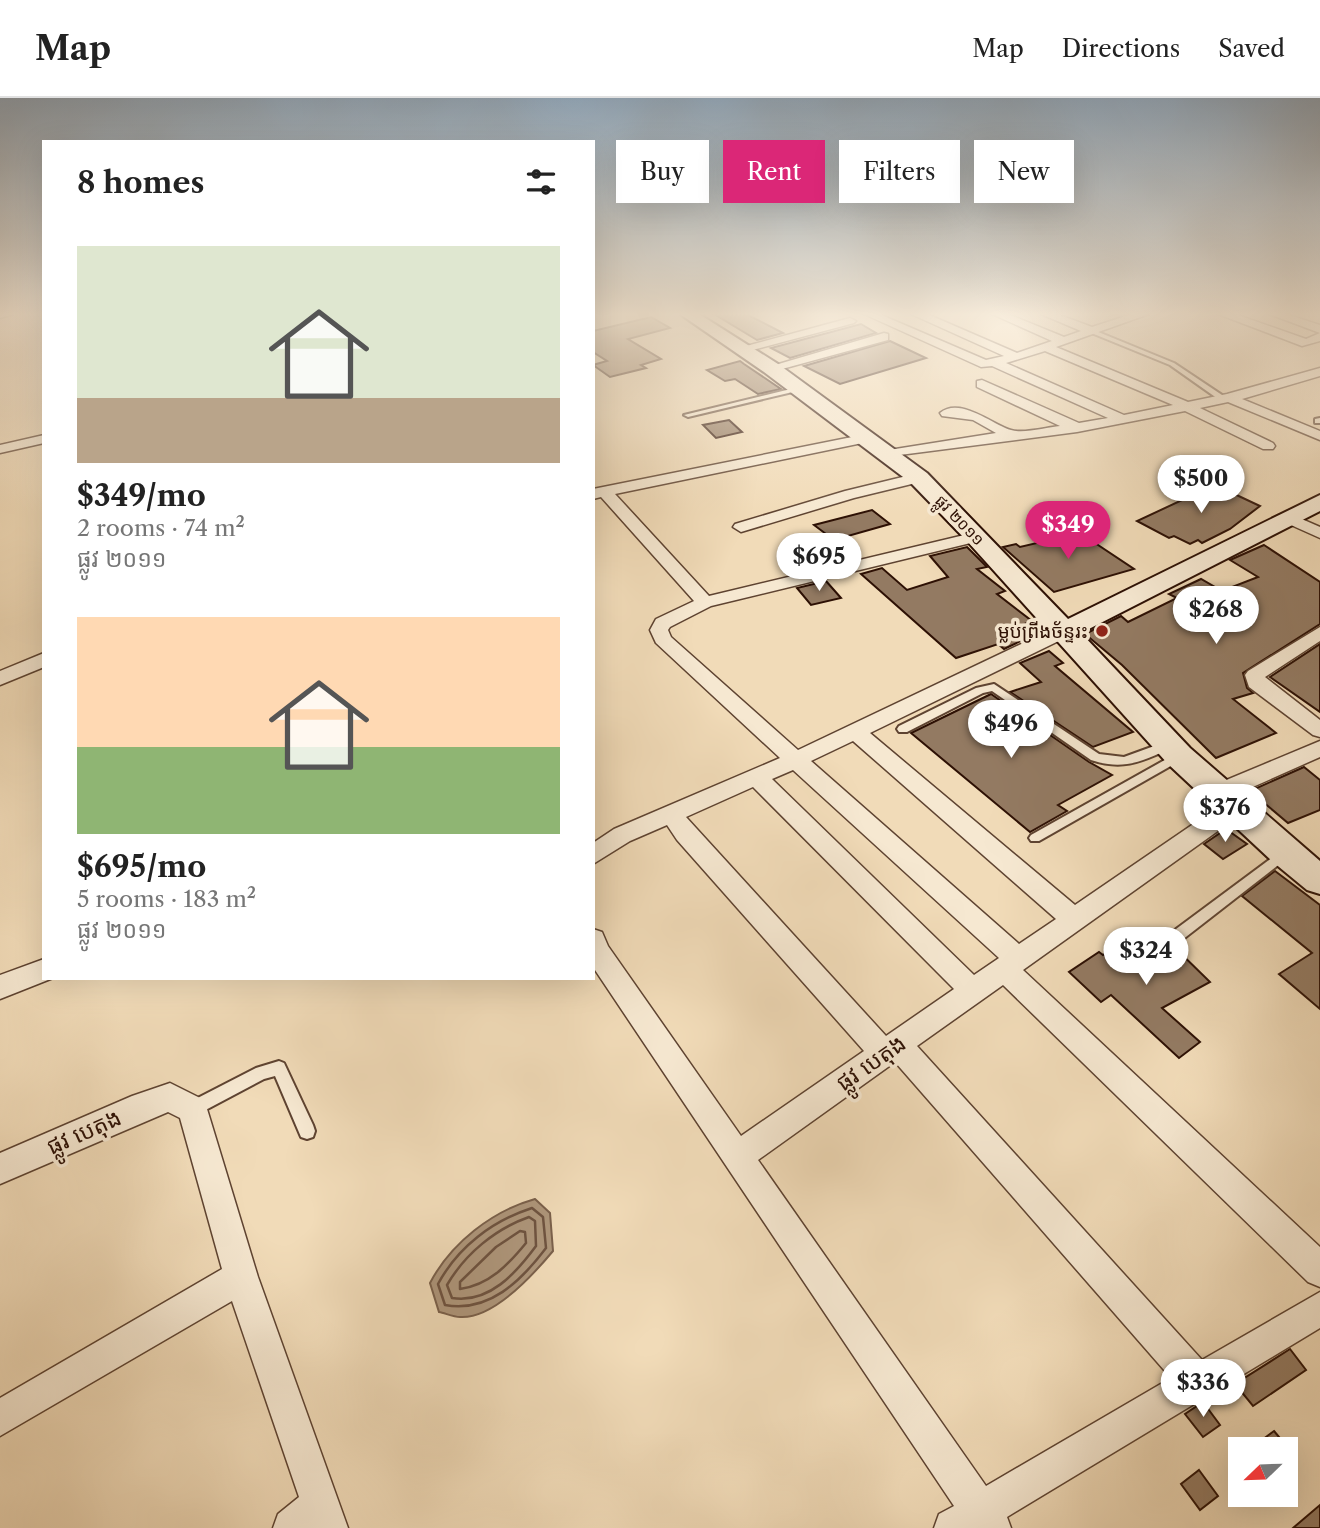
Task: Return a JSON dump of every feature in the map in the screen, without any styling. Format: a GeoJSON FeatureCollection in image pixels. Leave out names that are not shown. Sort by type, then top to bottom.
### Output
{"type":"FeatureCollection","features":[{"type":"Feature","properties":{"kind":"main road","name":"ផ្លូវ ២០១១"},"geometry":{"type":"LineString","coordinates":[[788,381],[919,478],[977,537],[1173,751],[1285,853],[1320,880]]}},
{"type":"Feature","properties":{"kind":"main road"},"geometry":{"type":"LineString","coordinates":[[1064,631],[1320,502]]}},
{"type":"Feature","properties":{"kind":"street"},"geometry":{"type":"LineString","coordinates":[[1036,381],[1120,418]]}},
{"type":"Feature","properties":{"kind":"street"},"geometry":{"type":"LineString","coordinates":[[1126,381],[1184,405],[1268,446]]}},
{"type":"Feature","properties":{"kind":"street"},"geometry":{"type":"LineString","coordinates":[[889,454],[1010,435],[1077,428],[1227,398],[1293,381],[1311,388]]}},
{"type":"Feature","properties":{"kind":"street"},"geometry":{"type":"LineString","coordinates":[[982,384],[1077,428]]}},
{"type":"Feature","properties":{"kind":"street"},"geometry":{"type":"LineString","coordinates":[[1227,398],[1319,426]]}},
{"type":"Feature","properties":{"kind":"street"},"geometry":{"type":"LineString","coordinates":[[947,413],[976,416],[1010,435]]}},
{"type":"Feature","properties":{"kind":"street"},"geometry":{"type":"LineString","coordinates":[[599,493],[867,438]]}},
{"type":"Feature","properties":{"kind":"street"},"geometry":{"type":"LineString","coordinates":[[0,449],[42,439]]}},
{"type":"Feature","properties":{"kind":"street"},"geometry":{"type":"LineString","coordinates":[[741,527],[850,494],[919,478]]}},
{"type":"Feature","properties":{"kind":"street"},"geometry":{"type":"LineString","coordinates":[[599,493],[705,601]]}},
{"type":"Feature","properties":{"kind":"street"},"geometry":{"type":"LineString","coordinates":[[1288,518],[1320,533]]}},
{"type":"Feature","properties":{"kind":"street"},"geometry":{"type":"LineString","coordinates":[[977,537],[705,601],[663,624],[659,630],[663,639],[1011,964],[1320,1270]]}},
{"type":"Feature","properties":{"kind":"street"},"geometry":{"type":"LineString","coordinates":[[595,854],[622,835],[794,760],[1064,631]]}},
{"type":"Feature","properties":{"kind":"street"},"geometry":{"type":"LineString","coordinates":[[1320,633],[1255,675],[1256,682],[1320,730]]}},
{"type":"Feature","properties":{"kind":"street"},"geometry":{"type":"LineString","coordinates":[[0,679],[42,660]]}},
{"type":"Feature","properties":{"kind":"street"},"geometry":{"type":"LineString","coordinates":[[855,731],[1074,919]]}},
{"type":"Feature","properties":{"kind":"street"},"geometry":{"type":"LineString","coordinates":[[1011,964],[1074,919],[1227,800],[1320,748]]}},
{"type":"Feature","properties":{"kind":"street"},"geometry":{"type":"LineString","coordinates":[[756,776],[973,991]]}},
{"type":"Feature","properties":{"kind":"street"},"geometry":{"type":"LineString","coordinates":[[672,814],[685,834],[891,1049],[1198,1382]]}},
{"type":"Feature","properties":{"kind":"street"},"geometry":{"type":"LineString","coordinates":[[595,947],[738,1157],[975,1523],[1198,1382],[1320,1309]]}},
{"type":"Feature","properties":{"kind":"street","name":"ផ្លូវ បេតុង"},"geometry":{"type":"LineString","coordinates":[[738,1157],[1011,964]]}},
{"type":"Feature","properties":{"kind":"street"},"geometry":{"type":"LineString","coordinates":[[0,987],[42,971]]}},
{"type":"Feature","properties":{"kind":"street"},"geometry":{"type":"LineString","coordinates":[[181,1103],[241,1277],[314,1520]]}},
{"type":"Feature","properties":{"kind":"street","name":"ផ្លូវ បេតុង"},"geometry":{"type":"LineString","coordinates":[[0,1169],[142,1106],[181,1103]]}},
{"type":"Feature","properties":{"kind":"street"},"geometry":{"type":"LineString","coordinates":[[0,1418],[241,1277]]}},
{"type":"Feature","properties":{"kind":"lane"},"geometry":{"type":"LineString","coordinates":[[1199,381],[1227,398]]}},
{"type":"Feature","properties":{"kind":"lane"},"geometry":{"type":"LineString","coordinates":[[688,415],[799,389]]}},
{"type":"Feature","properties":{"kind":"lane"},"geometry":{"type":"LineString","coordinates":[[903,729],[980,690],[994,687],[1095,757],[1107,762],[1125,763],[1173,751]]}},
{"type":"Feature","properties":{"kind":"lane"},"geometry":{"type":"LineString","coordinates":[[1034,838],[1173,751]]}},
{"type":"Feature","properties":{"kind":"lane"},"geometry":{"type":"LineString","coordinates":[[1177,936],[1285,853]]}},
{"type":"Feature","properties":{"kind":"lane"},"geometry":{"type":"LineString","coordinates":[[181,1103],[279,1068],[307,1130]]}},
{"type":"Feature","properties":{"kind":"water"},"geometry":{"type":"Polygon","coordinates":[[[535,1199],[550,1213],[553,1251],[512,1294],[486,1311],[460,1317],[439,1312],[430,1283],[449,1255],[488,1220],[535,1199]]]}},
{"type":"Feature","properties":{"kind":"building"},"geometry":{"type":"Polygon","coordinates":[[[738,381],[769,381],[781,389],[758,394],[738,381]]]}},
{"type":"Feature","properties":{"kind":"building"},"geometry":{"type":"Polygon","coordinates":[[[729,420],[742,432],[716,438],[703,425],[729,420]]]}},
{"type":"Feature","properties":{"kind":"building"},"geometry":{"type":"Polygon","coordinates":[[[1211,483],[1260,506],[1230,529],[1202,543],[1198,540],[1190,544],[1174,536],[1169,538],[1137,521],[1193,495],[1189,493],[1211,483]]]}},
{"type":"Feature","properties":{"kind":"building"},"geometry":{"type":"Polygon","coordinates":[[[872,510],[890,524],[834,540],[814,525],[872,510]]]}},
{"type":"Feature","properties":{"kind":"building"},"geometry":{"type":"Polygon","coordinates":[[[1080,533],[1134,569],[1054,592],[1003,547],[1016,544],[1020,547],[1080,533]]]}},
{"type":"Feature","properties":{"kind":"building"},"geometry":{"type":"Polygon","coordinates":[[[1264,545],[1320,582],[1320,624],[1243,673],[1247,688],[1253,693],[1233,699],[1276,733],[1216,758],[1122,665],[1085,634],[1121,616],[1128,622],[1177,598],[1169,594],[1201,579],[1222,591],[1258,577],[1230,560],[1264,545]]]}},
{"type":"Feature","properties":{"kind":"building"},"geometry":{"type":"Polygon","coordinates":[[[967,547],[987,567],[977,569],[1005,591],[997,594],[1032,621],[1014,628],[1027,638],[1004,649],[998,644],[956,658],[861,574],[882,568],[907,590],[948,577],[930,556],[967,547]]]}},
{"type":"Feature","properties":{"kind":"building"},"geometry":{"type":"Polygon","coordinates":[[[826,581],[841,598],[811,605],[797,588],[826,581]]]}},
{"type":"Feature","properties":{"kind":"building"},"geometry":{"type":"Polygon","coordinates":[[[1320,644],[1320,712],[1270,677],[1320,644]]]}},
{"type":"Feature","properties":{"kind":"building"},"geometry":{"type":"Polygon","coordinates":[[[1049,651],[1063,663],[1055,666],[1133,732],[1093,747],[1010,692],[1041,682],[1020,663],[1049,651]]]}},
{"type":"Feature","properties":{"kind":"building"},"geometry":{"type":"Polygon","coordinates":[[[991,694],[1112,775],[1058,805],[1067,811],[1030,832],[911,733],[991,694]]]}},
{"type":"Feature","properties":{"kind":"building"},"geometry":{"type":"Polygon","coordinates":[[[1304,767],[1320,780],[1320,810],[1288,823],[1250,791],[1304,767]]]}},
{"type":"Feature","properties":{"kind":"building"},"geometry":{"type":"Polygon","coordinates":[[[1226,829],[1247,844],[1223,859],[1204,844],[1226,829]]]}},
{"type":"Feature","properties":{"kind":"building"},"geometry":{"type":"Polygon","coordinates":[[[1275,871],[1320,905],[1320,1009],[1279,974],[1312,953],[1242,896],[1275,871]]]}},
{"type":"Feature","properties":{"kind":"building"},"geometry":{"type":"Polygon","coordinates":[[[1166,939],[1210,982],[1162,1008],[1200,1042],[1179,1058],[1111,995],[1101,1002],[1069,972],[1099,952],[1103,955],[1132,941],[1141,951],[1166,939]]]}},
{"type":"Feature","properties":{"kind":"building"},"geometry":{"type":"Polygon","coordinates":[[[1290,1349],[1306,1370],[1253,1406],[1235,1384],[1290,1349]]]}},
{"type":"Feature","properties":{"kind":"building"},"geometry":{"type":"Polygon","coordinates":[[[1203,1402],[1220,1425],[1203,1437],[1185,1414],[1203,1402]]]}},
{"type":"Feature","properties":{"kind":"building"},"geometry":{"type":"Polygon","coordinates":[[[1274,1431],[1279,1437],[1266,1437],[1274,1431]]]}},
{"type":"Feature","properties":{"kind":"building"},"geometry":{"type":"Polygon","coordinates":[[[1199,1470],[1218,1496],[1200,1510],[1181,1484],[1199,1470]]]}},
{"type":"Feature","properties":{"kind":"building"},"geometry":{"type":"Polygon","coordinates":[[[1320,1505],[1320,1528],[1293,1528],[1320,1505]]]}},
{"type":"Feature","properties":{"kind":"place","name":"ម្លប់ព្រីងច័ន្ទរះ"},"geometry":{"type":"Point","coordinates":[1102,631]}}]}
